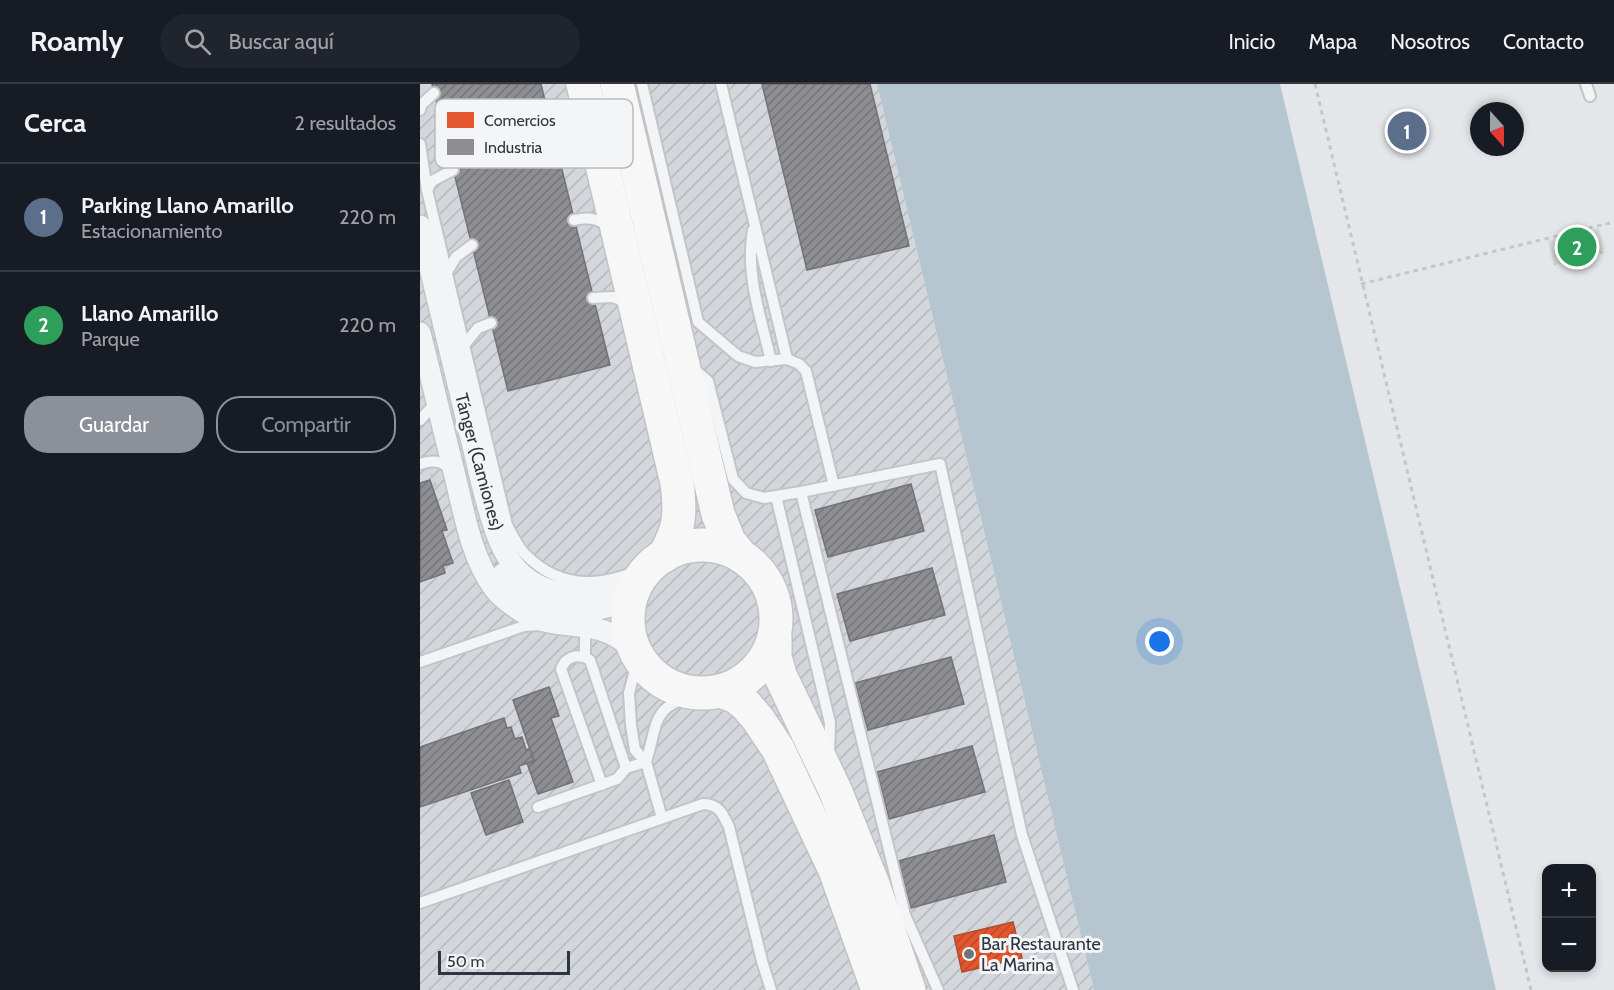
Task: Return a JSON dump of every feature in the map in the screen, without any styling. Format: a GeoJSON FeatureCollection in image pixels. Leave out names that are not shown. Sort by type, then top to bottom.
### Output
{"type":"FeatureCollection","features":[{"type":"Feature","properties":{"kind":"main road"},"geometry":{"type":"LineString","coordinates":[[583,84],[587,99]]}},
{"type":"Feature","properties":{"kind":"main road"},"geometry":{"type":"LineString","coordinates":[[617,84],[621,99]]}},
{"type":"Feature","properties":{"kind":"main road"},"geometry":{"type":"LineString","coordinates":[[633,152],[718,514],[729,541],[741,556],[761,574],[774,598],[777,624],[775,657],[780,675],[826,773],[874,887],[909,990]]}},
{"type":"Feature","properties":{"kind":"main road"},"geometry":{"type":"LineString","coordinates":[[603,168],[681,507],[678,529],[646,574],[627,619],[627,632],[636,655],[656,678],[669,685],[735,696],[758,719],[778,749],[835,870],[878,990]]}},
{"type":"Feature","properties":{"kind":"main road"},"geometry":{"type":"LineString","coordinates":[[646,574],[675,550],[702,545],[716,546],[741,556]]}},
{"type":"Feature","properties":{"kind":"main road"},"geometry":{"type":"LineString","coordinates":[[709,692],[745,681],[771,651],[776,638]]}},
{"type":"Feature","properties":{"kind":"street","name":"Tánger (Camiones)"},"geometry":{"type":"LineString","coordinates":[[420,226],[458,354],[484,492],[495,530],[514,566],[529,579],[568,595],[591,596],[626,589],[646,574]]}},
{"type":"Feature","properties":{"kind":"street"},"geometry":{"type":"LineString","coordinates":[[420,279],[471,495],[482,530],[497,565],[506,578],[520,591],[535,600],[550,605],[585,610],[601,609],[622,601],[646,574]]}},
{"type":"Feature","properties":{"kind":"street"},"geometry":{"type":"LineString","coordinates":[[420,333],[477,554],[493,586],[503,598],[526,614],[538,619],[585,626],[616,634],[636,655]]}},
{"type":"Feature","properties":{"kind":"lane"},"geometry":{"type":"LineString","coordinates":[[642,84],[698,322],[738,356],[755,362],[787,360],[799,364],[806,371],[834,486]]}},
{"type":"Feature","properties":{"kind":"lane"},"geometry":{"type":"LineString","coordinates":[[721,84],[787,360]]}},
{"type":"Feature","properties":{"kind":"lane"},"geometry":{"type":"LineString","coordinates":[[1586,84],[1590,96]]}},
{"type":"Feature","properties":{"kind":"lane"},"geometry":{"type":"LineString","coordinates":[[420,92],[434,93],[421,105],[420,110]]}},
{"type":"Feature","properties":{"kind":"lane"},"geometry":{"type":"LineString","coordinates":[[420,144],[427,190],[447,272],[458,354]]}},
{"type":"Feature","properties":{"kind":"lane"},"geometry":{"type":"LineString","coordinates":[[427,190],[432,181],[453,170]]}},
{"type":"Feature","properties":{"kind":"lane"},"geometry":{"type":"LineString","coordinates":[[574,220],[594,218],[606,225],[621,242]]}},
{"type":"Feature","properties":{"kind":"lane"},"geometry":{"type":"LineString","coordinates":[[754,223],[750,248],[751,278],[771,361]]}},
{"type":"Feature","properties":{"kind":"lane"},"geometry":{"type":"LineString","coordinates":[[447,272],[462,251],[472,245]]}},
{"type":"Feature","properties":{"kind":"lane"},"geometry":{"type":"LineString","coordinates":[[593,298],[622,299],[638,316]]}},
{"type":"Feature","properties":{"kind":"lane"},"geometry":{"type":"LineString","coordinates":[[458,354],[478,328],[491,323]]}},
{"type":"Feature","properties":{"kind":"lane"},"geometry":{"type":"LineString","coordinates":[[681,358],[708,381],[733,479],[739,487],[755,496],[764,498],[801,492],[940,464],[1022,835],[1073,990]]}},
{"type":"Feature","properties":{"kind":"lane"},"geometry":{"type":"LineString","coordinates":[[420,420],[431,408],[435,392]]}},
{"type":"Feature","properties":{"kind":"lane"},"geometry":{"type":"LineString","coordinates":[[420,464],[430,460],[442,462],[456,477]]}},
{"type":"Feature","properties":{"kind":"lane"},"geometry":{"type":"LineString","coordinates":[[801,492],[905,915],[938,990]]}},
{"type":"Feature","properties":{"kind":"lane"},"geometry":{"type":"LineString","coordinates":[[776,496],[830,723],[826,773]]}},
{"type":"Feature","properties":{"kind":"lane"},"geometry":{"type":"LineString","coordinates":[[420,662],[524,626],[560,623]]}},
{"type":"Feature","properties":{"kind":"lane"},"geometry":{"type":"LineString","coordinates":[[585,626],[585,657]]}},
{"type":"Feature","properties":{"kind":"lane"},"geometry":{"type":"LineString","coordinates":[[636,655],[629,693],[631,725],[635,750],[646,762],[662,818]]}},
{"type":"Feature","properties":{"kind":"lane"},"geometry":{"type":"LineString","coordinates":[[602,785],[561,669],[563,664],[573,656],[590,660],[626,768]]}},
{"type":"Feature","properties":{"kind":"lane"},"geometry":{"type":"LineString","coordinates":[[646,762],[657,719],[664,709],[673,702],[709,692]]}},
{"type":"Feature","properties":{"kind":"lane"},"geometry":{"type":"LineString","coordinates":[[538,807],[617,779],[626,768],[646,762]]}},
{"type":"Feature","properties":{"kind":"lane"},"geometry":{"type":"LineString","coordinates":[[420,903],[703,804],[715,806],[723,814],[729,827],[771,990]]}},
{"type":"Feature","properties":{"kind":"path"},"geometry":{"type":"LineString","coordinates":[[1315,84],[1531,990]]}},
{"type":"Feature","properties":{"kind":"path"},"geometry":{"type":"LineString","coordinates":[[1361,284],[1614,222]]}},
{"type":"Feature","properties":{"kind":"shaded area"},"geometry":{"type":"Polygon","coordinates":[[[420,84],[877,84],[1094,990],[420,990],[420,84]]]}},
{"type":"Feature","properties":{"kind":"shaded area"},"geometry":{"type":"Polygon","coordinates":[[[877,84],[1280,84],[1496,990],[1094,990],[877,84]]]}},
{"type":"Feature","properties":{"kind":"green space"},"geometry":{"type":"Polygon","coordinates":[[[1599,228],[1605,253],[1554,265],[1548,241],[1599,228]]]}},
{"type":"Feature","properties":{"kind":"building: Comercios"},"geometry":{"type":"Polygon","coordinates":[[[1013,922],[1022,958],[962,972],[954,936],[1013,922]]]}},
{"type":"Feature","properties":{"kind":"building: Industria"},"geometry":{"type":"Polygon","coordinates":[[[432,84],[541,84],[545,99],[436,99],[432,84]]]}},
{"type":"Feature","properties":{"kind":"building: Industria"},"geometry":{"type":"Polygon","coordinates":[[[762,84],[870,84],[909,246],[807,270],[762,84]]]}},
{"type":"Feature","properties":{"kind":"building: Industria"},"geometry":{"type":"Polygon","coordinates":[[[453,168],[562,168],[610,365],[508,391],[453,168]]]}},
{"type":"Feature","properties":{"kind":"building: Industria"},"geometry":{"type":"Polygon","coordinates":[[[430,480],[447,530],[442,531],[453,563],[443,566],[445,573],[420,582],[420,483],[430,480]]]}},
{"type":"Feature","properties":{"kind":"building: Industria"},"geometry":{"type":"Polygon","coordinates":[[[911,484],[924,531],[828,557],[815,510],[911,484]]]}},
{"type":"Feature","properties":{"kind":"building: Industria"},"geometry":{"type":"Polygon","coordinates":[[[932,568],[945,615],[850,641],[837,594],[932,568]]]}},
{"type":"Feature","properties":{"kind":"building: Industria"},"geometry":{"type":"Polygon","coordinates":[[[951,657],[964,704],[868,730],[855,683],[951,657]]]}},
{"type":"Feature","properties":{"kind":"building: Industria"},"geometry":{"type":"Polygon","coordinates":[[[549,687],[559,716],[551,718],[573,782],[538,794],[527,763],[534,761],[513,700],[549,687]]]}},
{"type":"Feature","properties":{"kind":"building: Industria"},"geometry":{"type":"Polygon","coordinates":[[[504,718],[507,728],[511,727],[515,739],[522,737],[526,750],[530,748],[534,761],[519,766],[521,773],[420,807],[420,747],[504,718]]]}},
{"type":"Feature","properties":{"kind":"building: Industria"},"geometry":{"type":"Polygon","coordinates":[[[972,746],[985,792],[889,819],[877,772],[972,746]]]}},
{"type":"Feature","properties":{"kind":"building: Industria"},"geometry":{"type":"Polygon","coordinates":[[[509,780],[523,822],[486,835],[471,793],[509,780]]]}},
{"type":"Feature","properties":{"kind":"building: Industria"},"geometry":{"type":"Polygon","coordinates":[[[994,835],[1006,882],[911,908],[898,861],[994,835]]]}},
{"type":"Feature","properties":{"kind":"place","name":"Parking Llano Amarillo"},"geometry":{"type":"Point","coordinates":[1407,131]}},
{"type":"Feature","properties":{"kind":"place","name":"Llano Amarillo"},"geometry":{"type":"Point","coordinates":[1577,247]}},
{"type":"Feature","properties":{"kind":"place","name":"Bar Restaurante La Marina"},"geometry":{"type":"Point","coordinates":[969,954]}}]}
